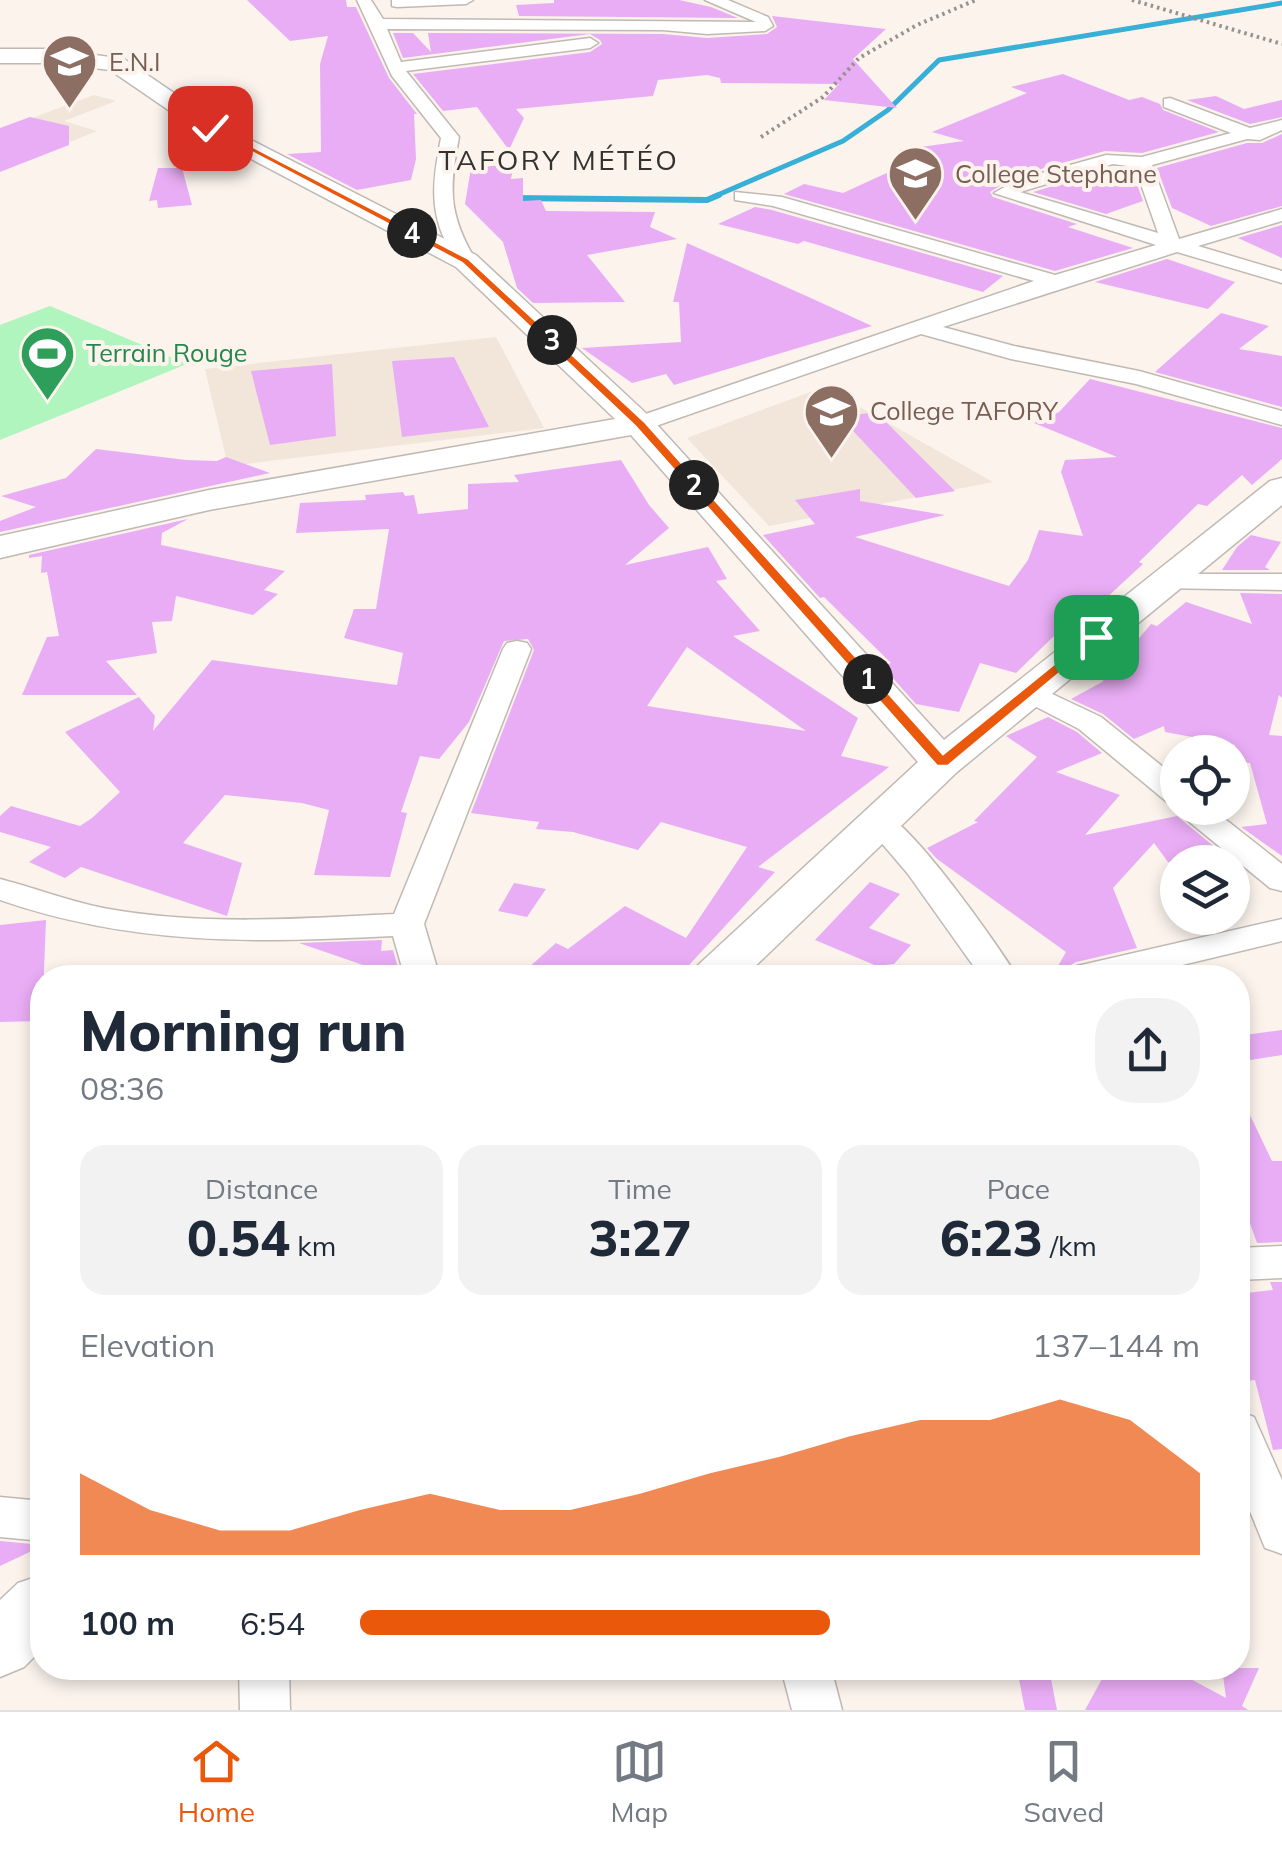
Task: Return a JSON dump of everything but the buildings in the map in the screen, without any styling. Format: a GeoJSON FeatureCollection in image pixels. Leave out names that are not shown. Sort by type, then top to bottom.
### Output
{"type":"FeatureCollection","features":[{"type":"Feature","properties":{"kind":"street"},"geometry":{"type":"LineString","coordinates":[[366,2],[466,0]]}},
{"type":"Feature","properties":{"kind":"street"},"geometry":{"type":"LineString","coordinates":[[381,24],[765,26],[763,20],[744,9],[712,0]]}},
{"type":"Feature","properties":{"kind":"street"},"geometry":{"type":"LineString","coordinates":[[366,2],[381,24],[396,67],[420,105],[450,138],[441,184],[445,227],[466,261],[640,424],[942,763]]}},
{"type":"Feature","properties":{"kind":"street"},"geometry":{"type":"LineString","coordinates":[[396,67],[684,27]]}},
{"type":"Feature","properties":{"kind":"street"},"geometry":{"type":"LineString","coordinates":[[0,56],[52,56],[116,64],[210,128],[466,261]]}},
{"type":"Feature","properties":{"kind":"street"},"geometry":{"type":"LineString","coordinates":[[1170,103],[1282,147]]}},
{"type":"Feature","properties":{"kind":"street"},"geometry":{"type":"LineString","coordinates":[[1282,126],[1142,162],[1112,159],[1003,193],[1282,277]]}},
{"type":"Feature","properties":{"kind":"street"},"geometry":{"type":"LineString","coordinates":[[1142,162],[1172,245]]}},
{"type":"Feature","properties":{"kind":"street"},"geometry":{"type":"LineString","coordinates":[[742,196],[775,201],[1054,281]]}},
{"type":"Feature","properties":{"kind":"street"},"geometry":{"type":"LineString","coordinates":[[0,547],[209,500],[640,424],[1054,281],[1282,215]]}},
{"type":"Feature","properties":{"kind":"street"},"geometry":{"type":"LineString","coordinates":[[916,326],[1010,352],[1139,378],[1282,418]]}},
{"type":"Feature","properties":{"kind":"street"},"geometry":{"type":"LineString","coordinates":[[727,965],[942,763],[1282,488]]}},
{"type":"Feature","properties":{"kind":"street"},"geometry":{"type":"LineString","coordinates":[[1163,582],[1282,582]]}},
{"type":"Feature","properties":{"kind":"street"},"geometry":{"type":"LineString","coordinates":[[419,965],[407,924],[517,650]]}},
{"type":"Feature","properties":{"kind":"street"},"geometry":{"type":"LineString","coordinates":[[1029,692],[1090,724],[1160,780]]}},
{"type":"Feature","properties":{"kind":"street"},"geometry":{"type":"LineString","coordinates":[[878,820],[920,867],[992,965]]}},
{"type":"Feature","properties":{"kind":"street"},"geometry":{"type":"LineString","coordinates":[[1213,825],[1282,881]]}},
{"type":"Feature","properties":{"kind":"street"},"geometry":{"type":"LineString","coordinates":[[0,889],[44,906],[110,922],[176,930],[227,932],[407,924]]}},
{"type":"Feature","properties":{"kind":"street"},"geometry":{"type":"LineString","coordinates":[[1133,965],[1282,930]]}},
{"type":"Feature","properties":{"kind":"street"},"geometry":{"type":"LineString","coordinates":[[1250,1263],[1282,1262]]}},
{"type":"Feature","properties":{"kind":"street"},"geometry":{"type":"LineString","coordinates":[[1250,1458],[1282,1532]]}},
{"type":"Feature","properties":{"kind":"street"},"geometry":{"type":"LineString","coordinates":[[0,1517],[30,1520]]}},
{"type":"Feature","properties":{"kind":"street"},"geometry":{"type":"LineString","coordinates":[[0,1646],[30,1617]]}},
{"type":"Feature","properties":{"kind":"street"},"geometry":{"type":"LineString","coordinates":[[264,1680],[264,1710]]}},
{"type":"Feature","properties":{"kind":"street"},"geometry":{"type":"LineString","coordinates":[[809,1680],[817,1710]]}},
{"type":"Feature","properties":{"kind":"path"},"geometry":{"type":"LineString","coordinates":[[761,138],[823,97],[859,58],[916,25],[976,0]]}},
{"type":"Feature","properties":{"kind":"path"},"geometry":{"type":"LineString","coordinates":[[1132,0],[1282,44]]}},
{"type":"Feature","properties":{"kind":"shaded area","name":"E.N.I"},"geometry":{"type":"Polygon","coordinates":[[[94,95],[116,101],[64,121],[97,131],[60,146],[0,130],[94,95]]]}},
{"type":"Feature","properties":{"kind":"shaded area"},"geometry":{"type":"Polygon","coordinates":[[[496,337],[544,428],[228,466],[205,369],[496,337]]]}},
{"type":"Feature","properties":{"kind":"shaded area","name":"College TAFORY"},"geometry":{"type":"Polygon","coordinates":[[[824,387],[993,482],[769,526],[687,438],[824,387]]]}},
{"type":"Feature","properties":{"kind":"green space","name":"Terrain Rouge"},"geometry":{"type":"Polygon","coordinates":[[[50,306],[187,364],[0,440],[0,325],[50,306]]]}},
{"type":"Feature","properties":{"kind":"waterway"},"geometry":{"type":"LineString","coordinates":[[713,197],[843,141],[888,110],[939,60],[1282,3]]}},
{"type":"Feature","properties":{"kind":"waterway"},"geometry":{"type":"LineString","coordinates":[[511,198],[707,200],[719,195]]}},
{"type":"Feature","properties":{"kind":"place","name":"E.N.I"},"geometry":{"type":"Point","coordinates":[70,111]}},
{"type":"Feature","properties":{"kind":"place","name":"College Stephane"},"geometry":{"type":"Point","coordinates":[916,223]}},
{"type":"Feature","properties":{"kind":"place","name":"Terrain Rouge"},"geometry":{"type":"Point","coordinates":[47,402]}},
{"type":"Feature","properties":{"kind":"place","name":"College TAFORY"},"geometry":{"type":"Point","coordinates":[831,460]}},
{"type":"Feature","properties":{"kind":"district","name":"TAFORY MÉTÉO"},"geometry":{"type":"Point","coordinates":[559,160]}},
{"type":"Feature","properties":{"kind":"route"},"geometry":{"type":"LineString","coordinates":[[210,128],[466,261],[640,424],[942,763],[1096,637]]}}]}
